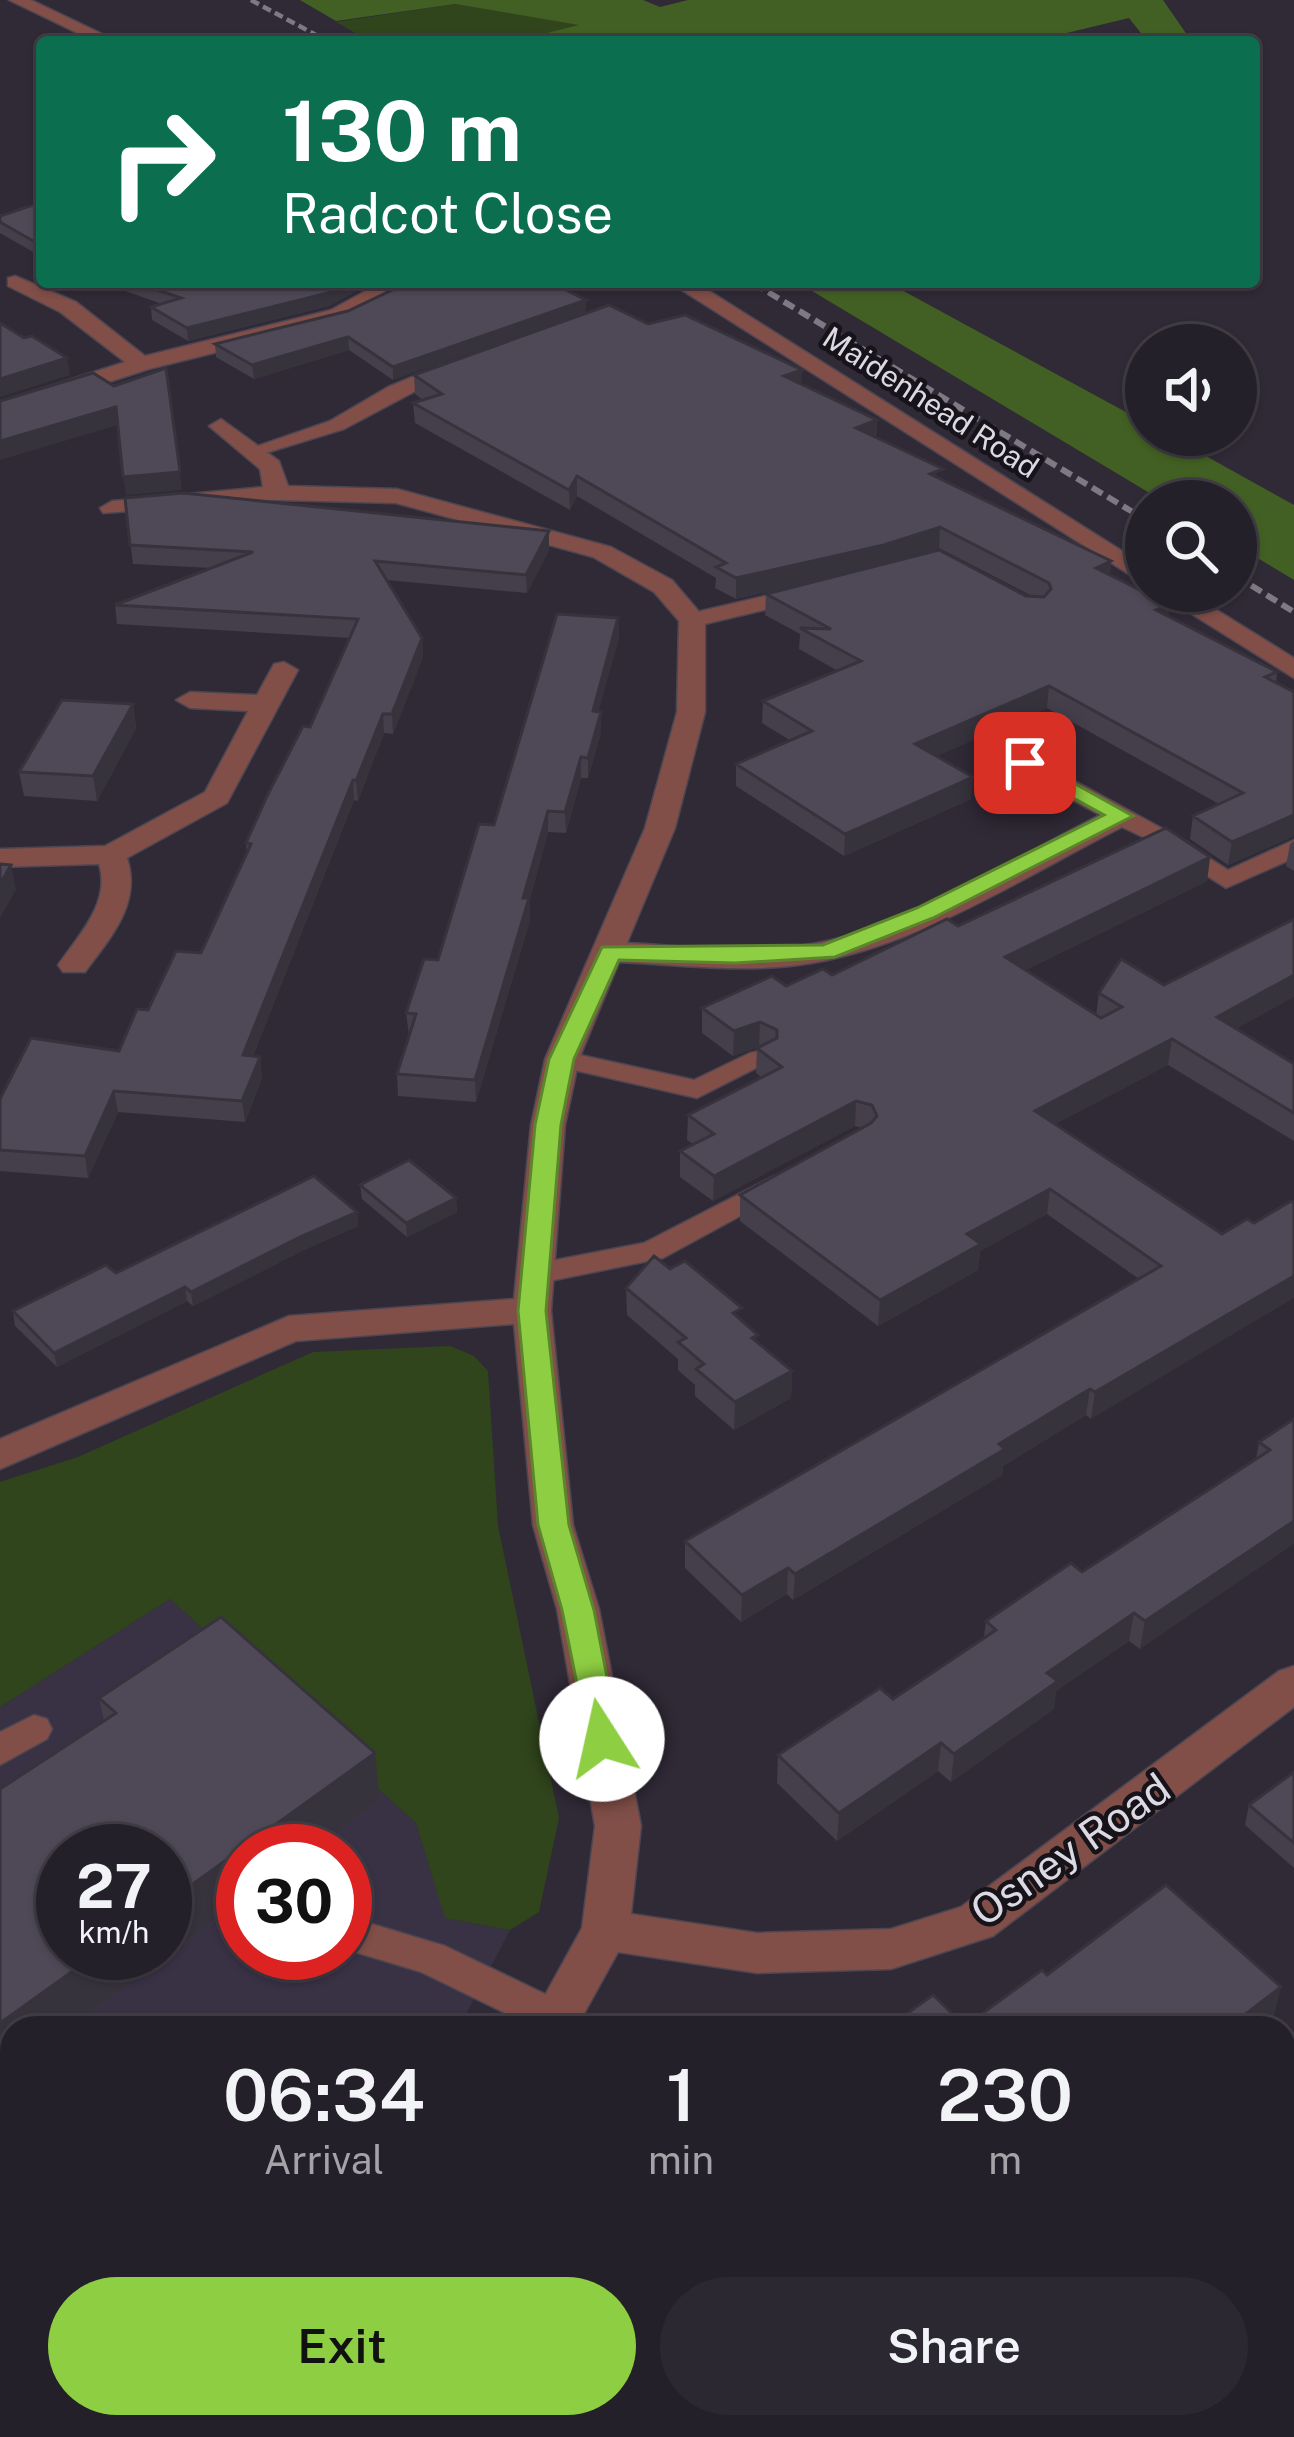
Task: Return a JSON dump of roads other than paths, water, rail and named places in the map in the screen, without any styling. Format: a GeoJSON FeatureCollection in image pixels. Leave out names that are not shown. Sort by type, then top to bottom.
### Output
{"type":"FeatureCollection","features":[{"type":"Feature","properties":{"kind":"street"},"geometry":{"type":"LineString","coordinates":[[17,0],[97,36]]}},
{"type":"Feature","properties":{"kind":"street"},"geometry":{"type":"LineString","coordinates":[[15,282],[68,307],[141,364]]}},
{"type":"Feature","properties":{"kind":"street"},"geometry":{"type":"LineString","coordinates":[[0,410],[141,364],[339,315],[389,288]]}},
{"type":"Feature","properties":{"kind":"street","name":"Maidenhead Road"},"geometry":{"type":"LineString","coordinates":[[689,288],[1125,564]]}},
{"type":"Feature","properties":{"kind":"street"},"geometry":{"type":"LineString","coordinates":[[221,426],[271,466],[277,493]]}},
{"type":"Feature","properties":{"kind":"street"},"geometry":{"type":"LineString","coordinates":[[112,508],[277,493],[397,496],[602,552],[663,586],[692,620],[691,712],[660,828],[562,1059],[548,1125],[534,1292],[554,1525],[578,1610],[618,1826],[605,1930],[559,2016]]}},
{"type":"Feature","properties":{"kind":"street"},"geometry":{"type":"LineString","coordinates":[[1201,612],[1294,670]]}},
{"type":"Feature","properties":{"kind":"street"},"geometry":{"type":"LineString","coordinates":[[0,858],[111,855],[218,797],[284,670]]}},
{"type":"Feature","properties":{"kind":"street"},"geometry":{"type":"LineString","coordinates":[[190,700],[266,704]]}},
{"type":"Feature","properties":{"kind":"street"},"geometry":{"type":"LineString","coordinates":[[1025,763],[1172,842]]}},
{"type":"Feature","properties":{"kind":"street"},"geometry":{"type":"LineString","coordinates":[[611,952],[735,956],[827,952],[925,913],[1121,816]]}},
{"type":"Feature","properties":{"kind":"street"},"geometry":{"type":"LineString","coordinates":[[74,965],[106,921],[120,882],[111,855]]}},
{"type":"Feature","properties":{"kind":"street"},"geometry":{"type":"LineString","coordinates":[[0,1455],[290,1329],[534,1292]]}},
{"type":"Feature","properties":{"kind":"street","name":"Osney Road"},"geometry":{"type":"LineString","coordinates":[[605,1930],[758,1954],[891,1948],[976,1922],[1294,1683]]}},
{"type":"Feature","properties":{"kind":"lane"},"geometry":{"type":"LineString","coordinates":[[256,451],[337,425],[395,391],[465,364]]}},
{"type":"Feature","properties":{"kind":"lane"},"geometry":{"type":"LineString","coordinates":[[692,620],[824,590]]}},
{"type":"Feature","properties":{"kind":"lane"},"geometry":{"type":"LineString","coordinates":[[1172,842],[1226,880],[1294,848]]}},
{"type":"Feature","properties":{"kind":"lane"},"geometry":{"type":"LineString","coordinates":[[562,1059],[697,1089],[760,1059]]}},
{"type":"Feature","properties":{"kind":"lane"},"geometry":{"type":"LineString","coordinates":[[534,1292],[652,1251],[799,1171]]}},
{"type":"Feature","properties":{"kind":"lane"},"geometry":{"type":"LineString","coordinates":[[0,1750],[34,1729]]}},
{"type":"Feature","properties":{"kind":"lane"},"geometry":{"type":"LineString","coordinates":[[372,1941],[431,1958],[542,2016]]}},
{"type":"Feature","properties":{"kind":"railway"},"geometry":{"type":"LineString","coordinates":[[251,0],[318,36]]}},
{"type":"Feature","properties":{"kind":"railway"},"geometry":{"type":"LineString","coordinates":[[761,288],[1125,507]]}},
{"type":"Feature","properties":{"kind":"railway"},"geometry":{"type":"LineString","coordinates":[[1257,589],[1294,612]]}}]}
